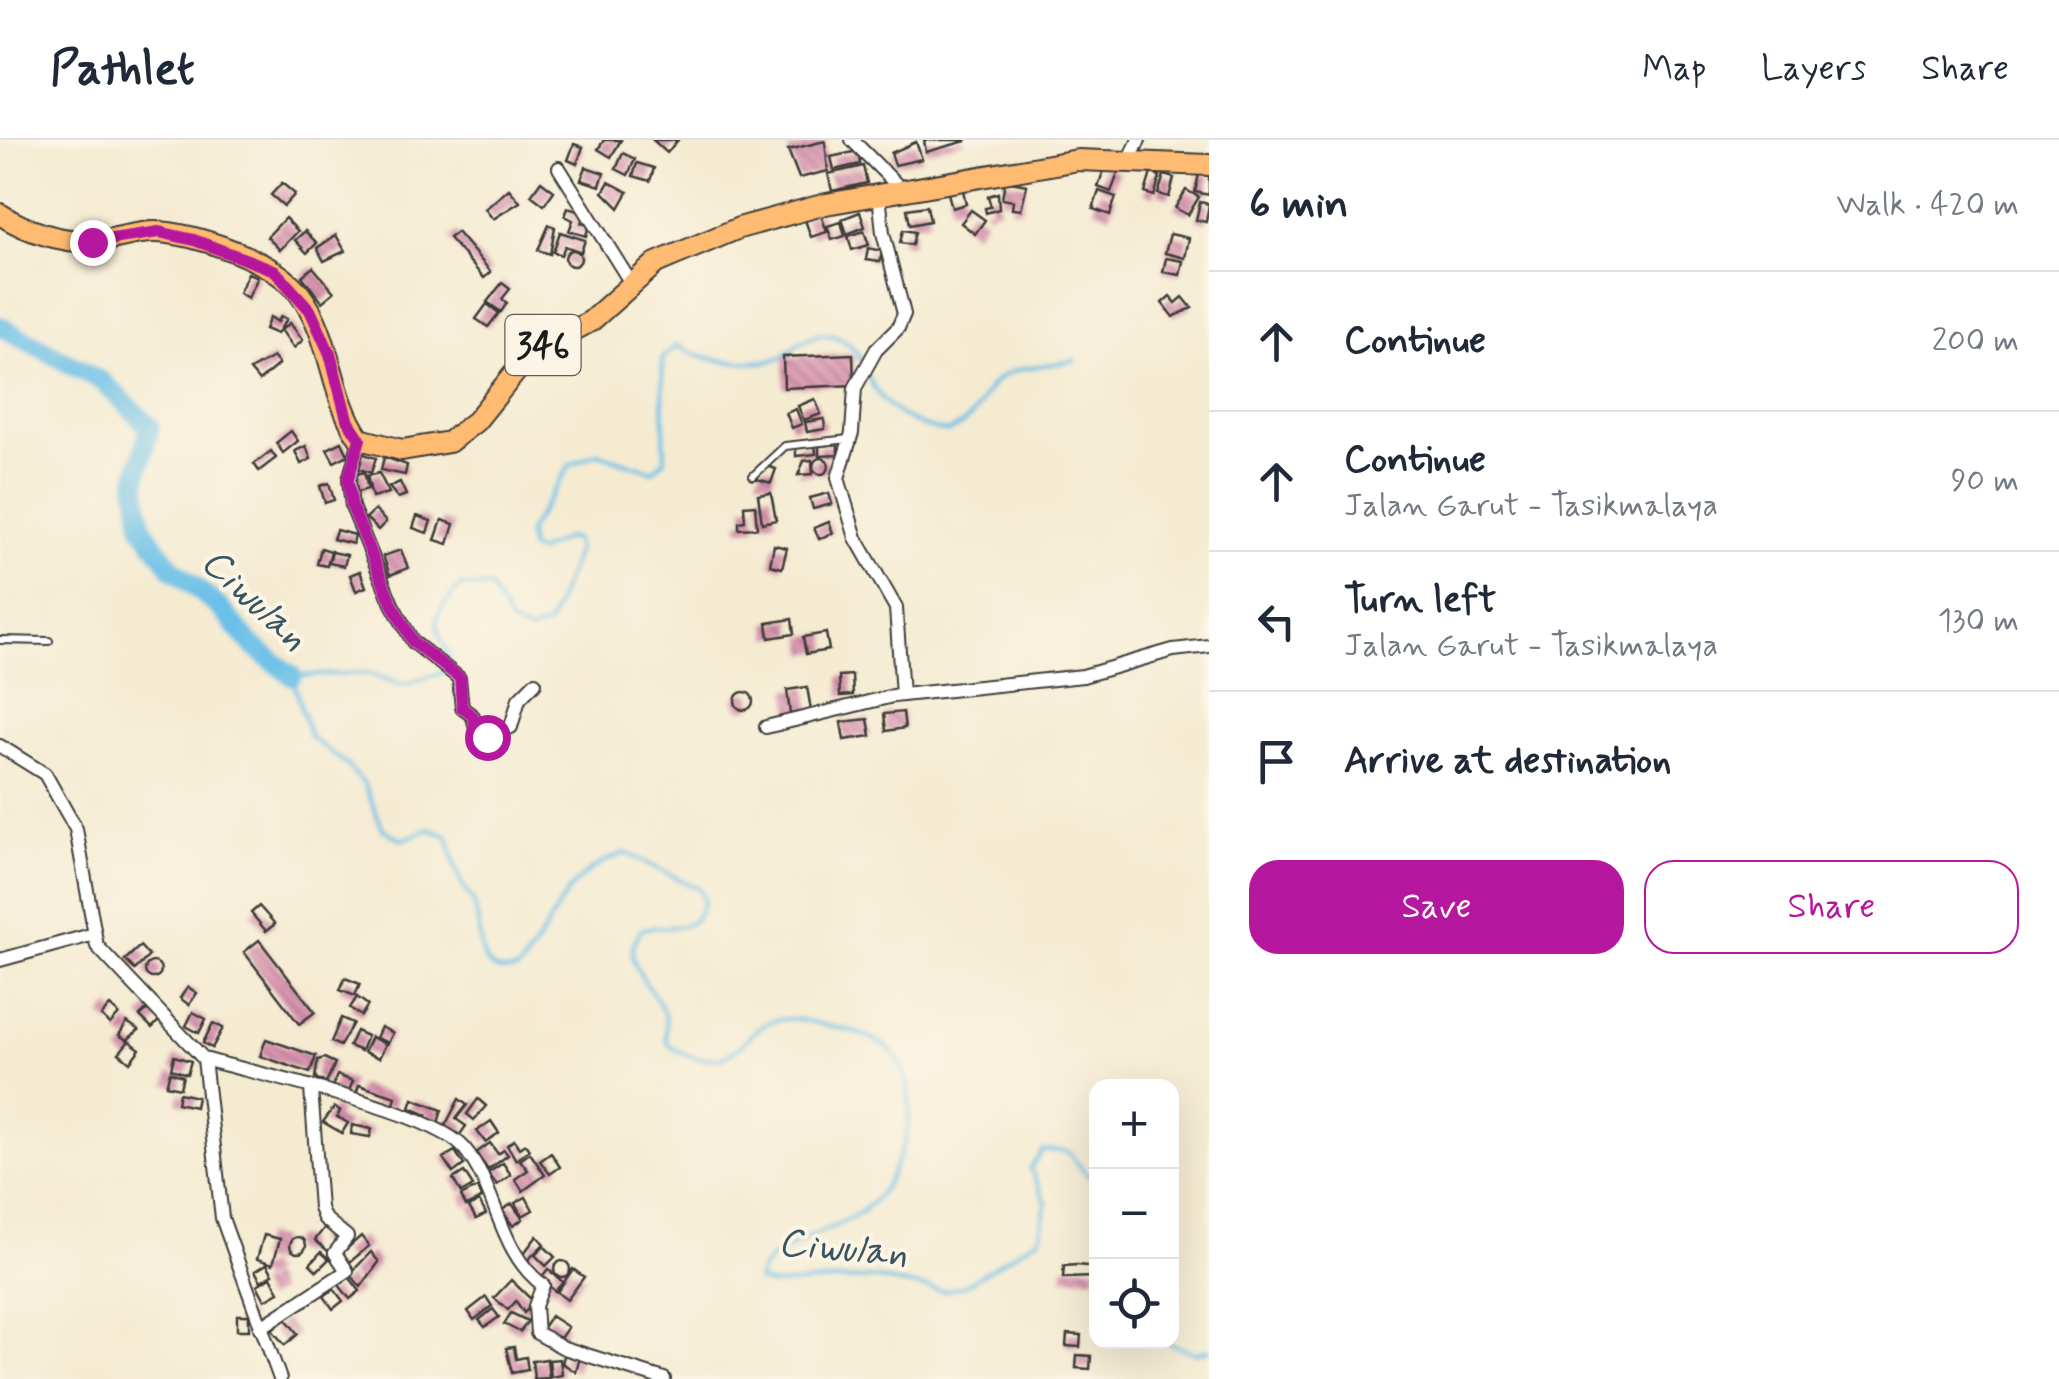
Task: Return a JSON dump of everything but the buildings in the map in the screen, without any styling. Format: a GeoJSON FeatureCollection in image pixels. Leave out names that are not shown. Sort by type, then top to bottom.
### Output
{"type":"FeatureCollection","features":[{"type":"Feature","properties":{"kind":"main road","name":"346"},"geometry":{"type":"LineString","coordinates":[[360,439],[402,450],[449,442],[476,421],[530,354],[590,321],[630,283],[668,256],[712,238],[871,195],[1078,160],[1209,165]]}},
{"type":"Feature","properties":{"kind":"main road"},"geometry":{"type":"LineString","coordinates":[[0,214],[30,229],[75,240],[140,232],[176,235],[274,270],[310,310],[330,354],[347,419],[360,439]]}},
{"type":"Feature","properties":{"kind":"street"},"geometry":{"type":"LineString","coordinates":[[852,140],[901,189]]}},
{"type":"Feature","properties":{"kind":"street"},"geometry":{"type":"LineString","coordinates":[[1128,162],[1140,140]]}},
{"type":"Feature","properties":{"kind":"street"},"geometry":{"type":"LineString","coordinates":[[559,168],[630,283]]}},
{"type":"Feature","properties":{"kind":"street"},"geometry":{"type":"LineString","coordinates":[[881,168],[871,195],[904,314],[898,328],[868,361],[852,396],[850,439],[840,468],[839,489],[856,538],[896,608],[901,632],[902,695]]}},
{"type":"Feature","properties":{"kind":"street"},"geometry":{"type":"LineString","coordinates":[[360,439],[348,480],[352,507],[402,626],[413,642],[460,680],[462,708],[473,716],[476,736],[482,740],[512,727],[518,699],[536,683]]}},
{"type":"Feature","properties":{"kind":"street"},"geometry":{"type":"LineString","coordinates":[[766,727],[902,695],[1083,676],[1172,650],[1209,646]]}},
{"type":"Feature","properties":{"kind":"street"},"geometry":{"type":"LineString","coordinates":[[0,746],[45,774],[76,829],[92,935],[100,950],[204,1060],[404,1117],[459,1143],[520,1265],[543,1285],[535,1306],[537,1333],[564,1348],[664,1379]]}},
{"type":"Feature","properties":{"kind":"street"},"geometry":{"type":"LineString","coordinates":[[0,960],[92,935]]}},
{"type":"Feature","properties":{"kind":"street"},"geometry":{"type":"LineString","coordinates":[[204,1060],[222,1218],[280,1379]]}},
{"type":"Feature","properties":{"kind":"street"},"geometry":{"type":"LineString","coordinates":[[260,1328],[347,1271],[335,1253],[346,1236],[324,1218],[320,1208],[311,1088]]}},
{"type":"Feature","properties":{"kind":"lane"},"geometry":{"type":"LineString","coordinates":[[753,476],[785,446],[850,439]]}},
{"type":"Feature","properties":{"kind":"lane"},"geometry":{"type":"LineString","coordinates":[[0,640],[49,641]]}},
{"type":"Feature","properties":{"kind":"waterway","name":"Ciwulan"},"geometry":{"type":"LineString","coordinates":[[0,326],[103,382],[150,427],[136,481],[142,527],[171,567],[221,609],[252,645],[292,676]]}},
{"type":"Feature","properties":{"kind":"waterway"},"geometry":{"type":"LineString","coordinates":[[451,665],[437,623],[442,608],[461,586],[491,588],[510,623],[528,632],[549,624],[577,551],[575,540],[566,538],[538,552],[530,549],[528,532],[570,465],[597,453],[652,471],[665,460],[662,359],[676,345],[710,358],[762,362],[778,359],[807,339],[825,335],[847,342],[862,363]]}},
{"type":"Feature","properties":{"kind":"waterway"},"geometry":{"type":"LineString","coordinates":[[868,376],[882,398],[901,415],[949,432],[975,412],[990,387],[1004,375],[1075,360]]}},
{"type":"Feature","properties":{"kind":"waterway","name":"Ciwulan"},"geometry":{"type":"LineString","coordinates":[[445,672],[403,685],[367,673],[292,676],[310,737],[345,763],[364,784],[383,829],[402,840],[429,829],[448,836],[459,877],[474,903],[482,951],[493,968],[518,970],[573,886],[603,862],[626,853],[699,889],[704,900],[700,912],[687,924],[642,929],[632,951],[639,972],[664,1013],[668,1044],[692,1056],[718,1058],[733,1051],[765,1024],[799,1020],[869,1037],[882,1044],[901,1066],[909,1097],[907,1129],[882,1190],[856,1215],[772,1258],[758,1281],[773,1285],[872,1278],[943,1291],[964,1286],[1040,1237],[1046,1202],[1030,1168],[1042,1150],[1067,1151],[1089,1177]]}},
{"type":"Feature","properties":{"kind":"waterway","name":"Ciwulan"},"geometry":{"type":"LineString","coordinates":[[1179,1347],[1195,1353],[1209,1350]]}},
{"type":"Feature","properties":{"kind":"route"},"geometry":{"type":"LineString","coordinates":[[92,242],[140,232],[176,235],[274,270],[299,294],[323,336],[347,419],[360,439],[348,480],[352,507],[392,604],[413,642],[460,678],[462,708],[473,716],[478,739],[487,737]]}}]}
